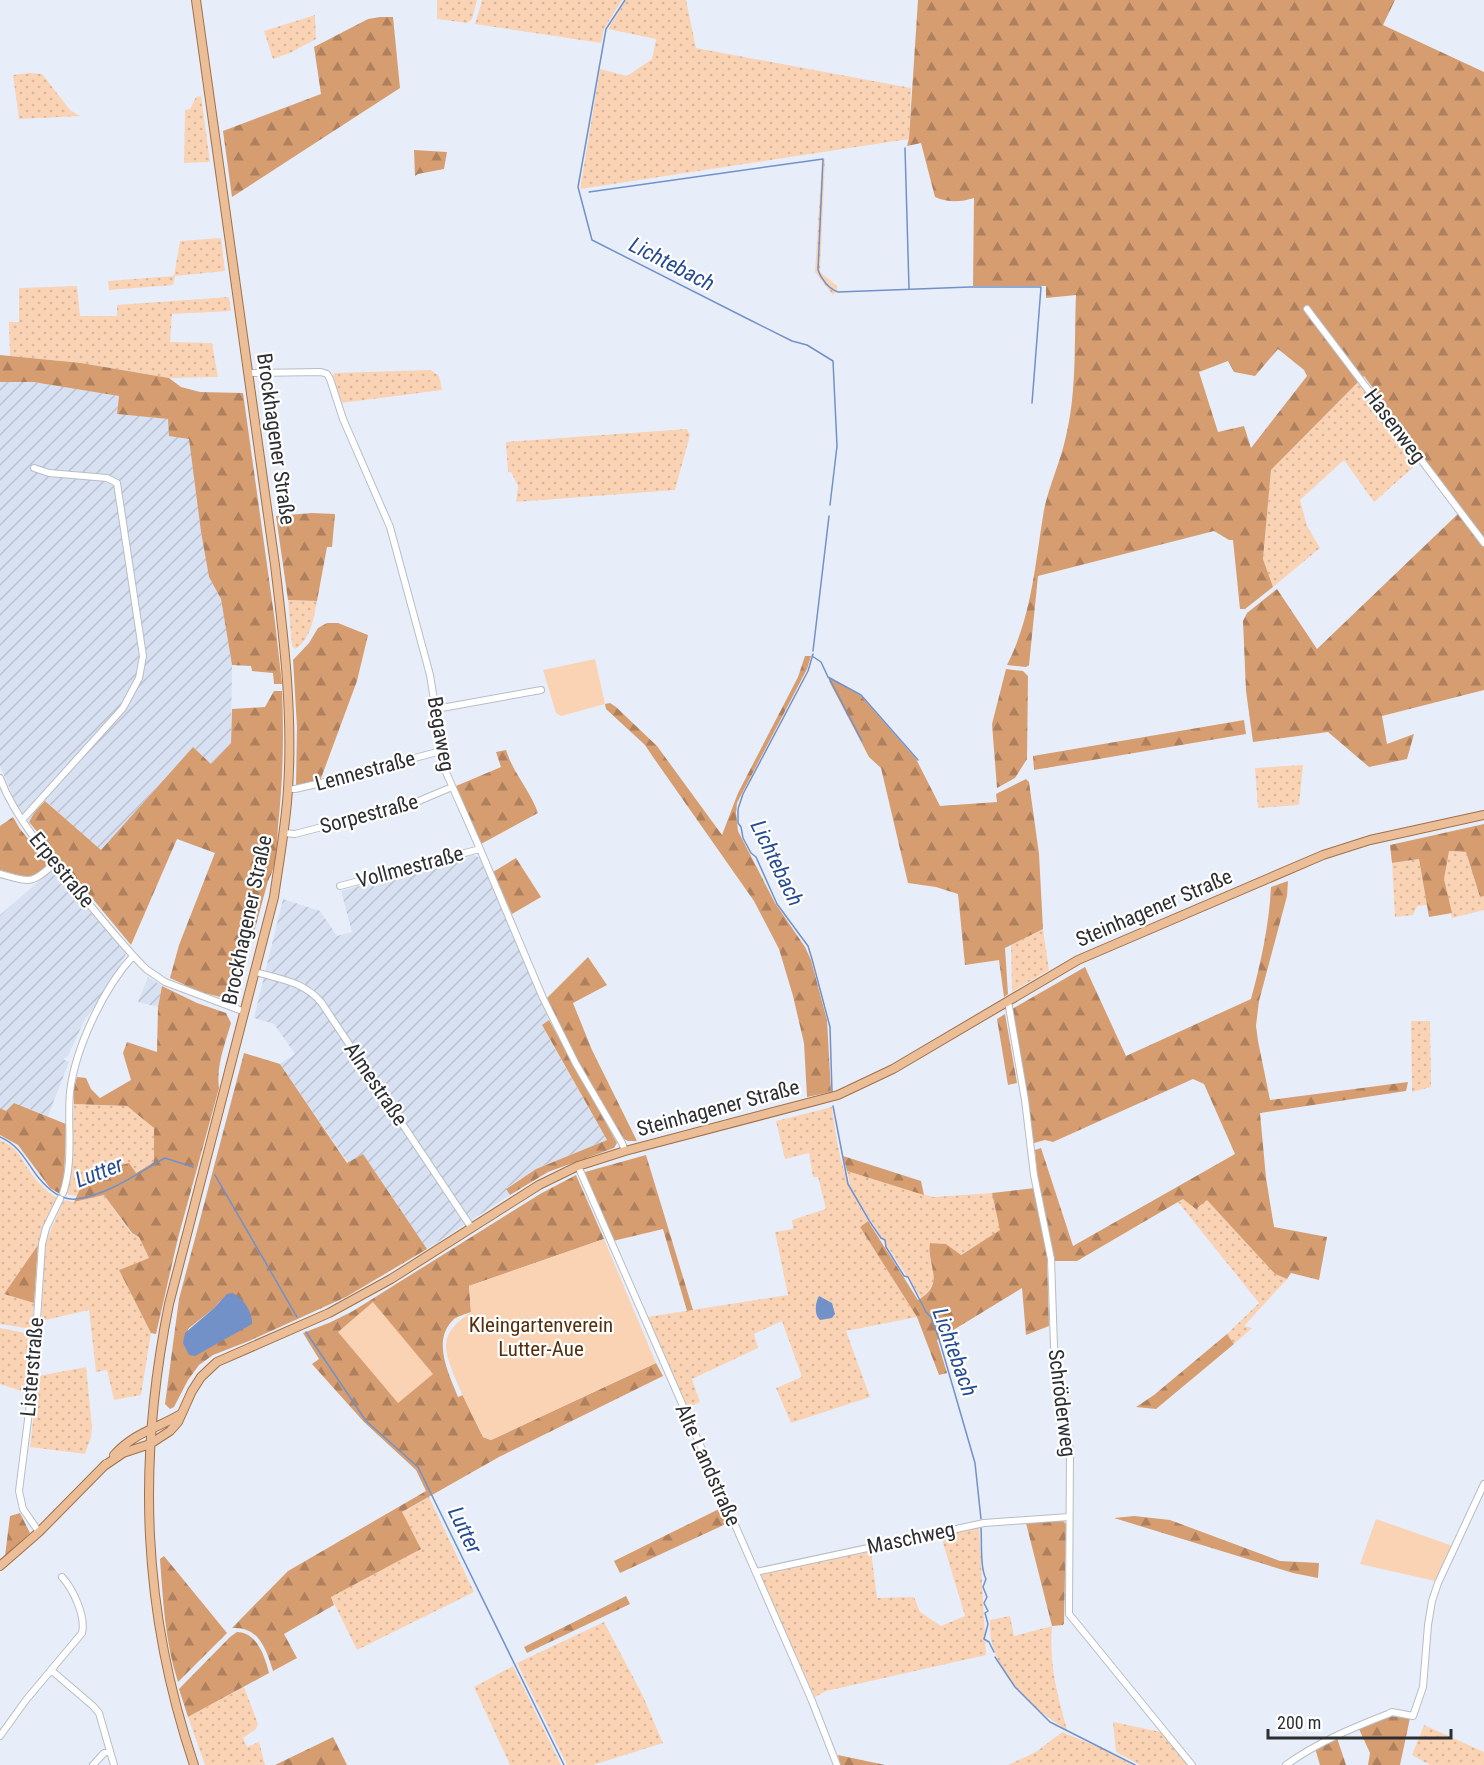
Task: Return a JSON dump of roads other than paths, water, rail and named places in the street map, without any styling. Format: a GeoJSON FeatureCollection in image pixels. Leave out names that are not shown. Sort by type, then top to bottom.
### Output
{"type":"FeatureCollection","features":[{"type":"Feature","properties":{"kind":"main road","name":"Brockhagener Straße"},"geometry":{"type":"LineString","coordinates":[[195,1765],[172,1691],[157,1612],[150,1537],[151,1427],[156,1376],[169,1304],[274,897],[284,833],[290,726],[285,655],[196,0]]}},
{"type":"Feature","properties":{"kind":"main road","name":"Steinhagener Straße"},"geometry":{"type":"LineString","coordinates":[[104,1466],[123,1453],[150,1444],[170,1431],[178,1422],[201,1377],[217,1362],[329,1313],[391,1279],[538,1185],[578,1166],[625,1151],[838,1095],[893,1069],[1078,960],[1345,847],[1484,815]]}},
{"type":"Feature","properties":{"kind":"main road","name":"Steinhagener Straße"},"geometry":{"type":"LineString","coordinates":[[0,1566],[39,1532],[123,1445],[151,1427],[181,1414]]}},
{"type":"Feature","properties":{"kind":"street","name":"Hasenweg"},"geometry":{"type":"LineString","coordinates":[[1307,309],[1484,543]]}},
{"type":"Feature","properties":{"kind":"street","name":"Begaweg"},"geometry":{"type":"LineString","coordinates":[[248,373],[321,372],[327,374],[330,379],[343,419],[390,527],[430,675],[445,770],[543,998],[576,1064],[625,1151]]}},
{"type":"Feature","properties":{"kind":"street"},"geometry":{"type":"LineString","coordinates":[[22,820],[129,699],[139,678],[143,656],[117,483],[107,478],[49,472],[34,468]]}},
{"type":"Feature","properties":{"kind":"street"},"geometry":{"type":"LineString","coordinates":[[436,709],[541,690]]}},
{"type":"Feature","properties":{"kind":"street","name":"Lennestraße"},"geometry":{"type":"LineString","coordinates":[[288,789],[321,783],[441,751]]}},
{"type":"Feature","properties":{"kind":"street","name":"Erpestraße"},"geometry":{"type":"LineString","coordinates":[[0,778],[11,803],[22,820],[55,863],[146,969],[165,982],[245,1012]]}},
{"type":"Feature","properties":{"kind":"street","name":"Sorpestraße"},"geometry":{"type":"LineString","coordinates":[[284,833],[295,834],[414,803],[452,788]]}},
{"type":"Feature","properties":{"kind":"street","name":"Vollmestraße"},"geometry":{"type":"LineString","coordinates":[[340,886],[480,849]]}},
{"type":"Feature","properties":{"kind":"street"},"geometry":{"type":"LineString","coordinates":[[0,874],[30,881],[38,879],[55,863]]}},
{"type":"Feature","properties":{"kind":"street","name":"Listerstraße"},"geometry":{"type":"LineString","coordinates":[[39,1532],[23,1509],[19,1491],[33,1380],[42,1244],[46,1228],[66,1183],[70,1092],[88,1027],[123,968],[133,956]]}},
{"type":"Feature","properties":{"kind":"street","name":"Almestraße"},"geometry":{"type":"LineString","coordinates":[[256,972],[303,986],[313,992],[471,1227]]}},
{"type":"Feature","properties":{"kind":"street","name":"Schröderweg"},"geometry":{"type":"LineString","coordinates":[[1008,1001],[1025,1100],[1034,1175],[1051,1259],[1054,1346],[1070,1451],[1069,1614],[1192,1765]]}},
{"type":"Feature","properties":{"kind":"street","name":"Alte Landstraße"},"geometry":{"type":"LineString","coordinates":[[578,1166],[812,1701],[837,1765]]}},
{"type":"Feature","properties":{"kind":"street"},"geometry":{"type":"LineString","coordinates":[[1286,1765],[1311,1747],[1335,1735],[1392,1712],[1413,1716],[1423,1688],[1432,1601],[1438,1583],[1484,1484]]}},
{"type":"Feature","properties":{"kind":"street","name":"Maschweg"},"geometry":{"type":"LineString","coordinates":[[756,1572],[984,1523],[1069,1517]]}},
{"type":"Feature","properties":{"kind":"street"},"geometry":{"type":"LineString","coordinates":[[0,1736],[51,1670],[80,1637],[84,1625],[71,1588],[63,1577]]}},
{"type":"Feature","properties":{"kind":"street"},"geometry":{"type":"LineString","coordinates":[[51,1670],[99,1713],[114,1765]]}},
{"type":"Feature","properties":{"kind":"street"},"geometry":{"type":"LineString","coordinates":[[93,1765],[104,1753],[110,1751]]}},
{"type":"Feature","properties":{"kind":"water"},"geometry":{"type":"Polygon","coordinates":[[[232,1293],[246,1306],[251,1315],[252,1324],[195,1356],[189,1355],[183,1343],[185,1333],[227,1294],[232,1293]]]}},
{"type":"Feature","properties":{"kind":"water"},"geometry":{"type":"Polygon","coordinates":[[[819,1296],[832,1303],[835,1314],[832,1318],[820,1320],[818,1318],[816,1309],[819,1296]]]}},
{"type":"Feature","properties":{"kind":"waterway","name":"Lichtebach"},"geometry":{"type":"LineString","coordinates":[[625,0],[606,29],[578,187],[592,240],[792,341],[807,345],[833,361],[837,446],[830,505]]}},
{"type":"Feature","properties":{"kind":"waterway"},"geometry":{"type":"LineString","coordinates":[[905,148],[909,288]]}},
{"type":"Feature","properties":{"kind":"waterway"},"geometry":{"type":"LineString","coordinates":[[589,192],[823,159],[818,270],[831,289],[838,292],[1041,287],[1032,403]]}},
{"type":"Feature","properties":{"kind":"waterway","name":"Lichtebach"},"geometry":{"type":"LineString","coordinates":[[813,651],[829,516]]}},
{"type":"Feature","properties":{"kind":"waterway","name":"Lichtebach"},"geometry":{"type":"LineString","coordinates":[[813,654],[808,671],[743,794],[738,809],[738,823],[743,838],[751,853],[756,857],[777,904],[808,946],[830,1027],[832,1092]]}},
{"type":"Feature","properties":{"kind":"waterway"},"geometry":{"type":"LineString","coordinates":[[812,656],[821,662],[828,677],[861,695],[918,760]]}},
{"type":"Feature","properties":{"kind":"waterway"},"geometry":{"type":"LineString","coordinates":[[829,678],[862,741]]}},
{"type":"Feature","properties":{"kind":"waterway","name":"Lichtebach"},"geometry":{"type":"LineString","coordinates":[[833,1106],[848,1184],[870,1222],[885,1240],[886,1247],[904,1276],[908,1277],[926,1312],[931,1317],[939,1339],[975,1463],[981,1519]]}},
{"type":"Feature","properties":{"kind":"waterway","name":"Lutter"},"geometry":{"type":"LineString","coordinates":[[0,1137],[17,1149],[50,1189],[59,1196],[70,1199],[100,1193],[165,1158],[193,1167]]}},
{"type":"Feature","properties":{"kind":"waterway","name":"Lutter"},"geometry":{"type":"LineString","coordinates":[[215,1175],[297,1317]]}},
{"type":"Feature","properties":{"kind":"waterway","name":"Lutter"},"geometry":{"type":"LineString","coordinates":[[306,1332],[366,1421],[418,1467],[564,1765]]}},
{"type":"Feature","properties":{"kind":"waterway","name":"Lichtebach"},"geometry":{"type":"LineString","coordinates":[[981,1528],[982,1562],[986,1579],[983,1587],[987,1597],[984,1603],[988,1611],[985,1613],[988,1624],[984,1639],[989,1642],[994,1652]]}},
{"type":"Feature","properties":{"kind":"waterway","name":"Lichtebach"},"geometry":{"type":"LineString","coordinates":[[995,1657],[1015,1687],[1050,1722],[1135,1765]]}},
{"type":"Feature","properties":{"kind":"park label","name":"Kleingartenverein Lutter-Aue"},"geometry":{"type":"Point","coordinates":[541,1337]}}]}
